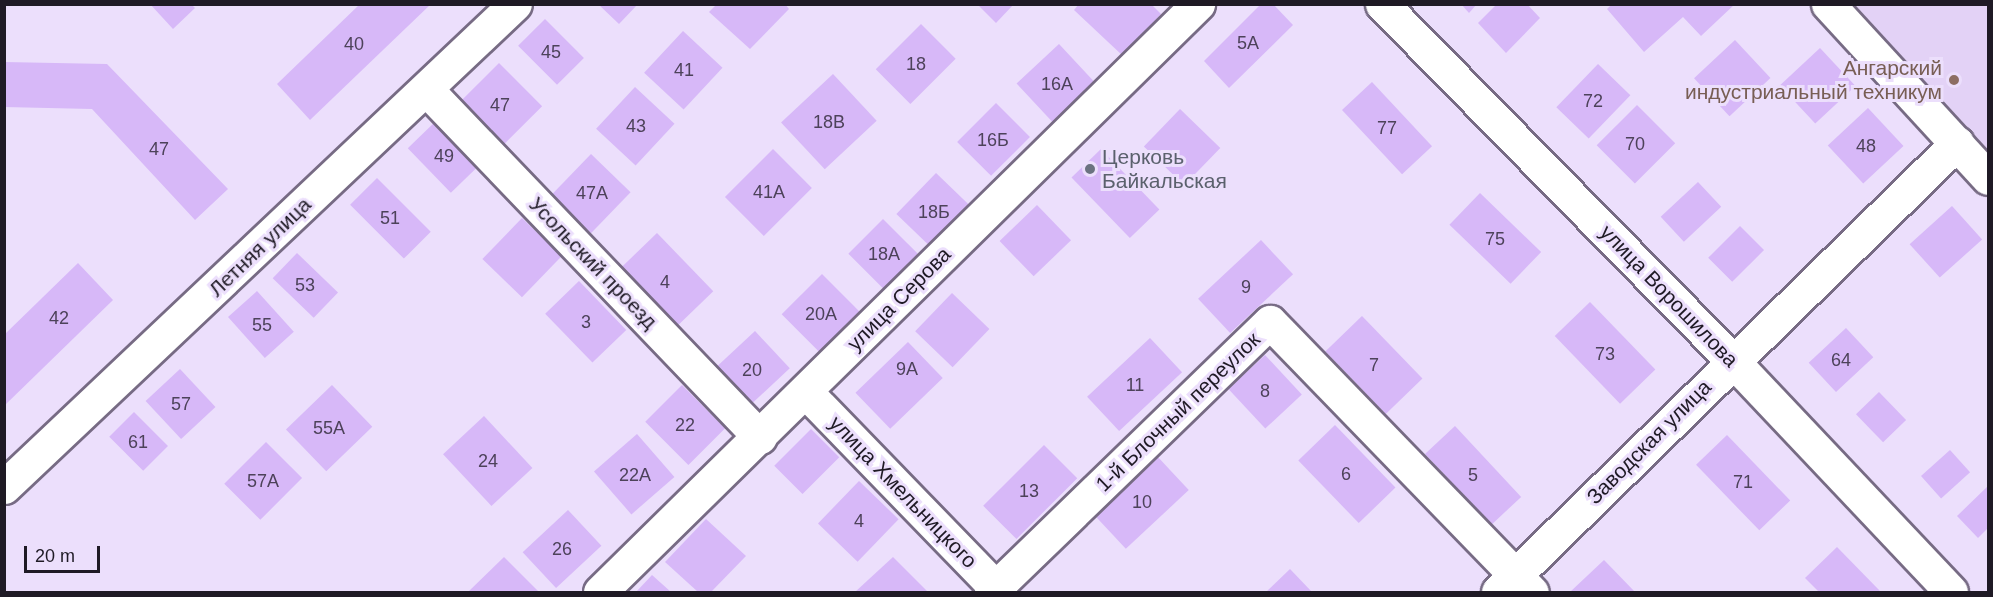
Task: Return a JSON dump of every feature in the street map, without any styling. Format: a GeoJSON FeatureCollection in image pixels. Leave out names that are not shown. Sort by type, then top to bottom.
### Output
{"type":"FeatureCollection","features":[{"type":"Feature","properties":{"kind":"street","name":"Летняя улица"},"geometry":{"type":"LineString","coordinates":[[4,488],[427,90],[515,4]]}},
{"type":"Feature","properties":{"kind":"street","name":"улица Серова"},"geometry":{"type":"LineString","coordinates":[[600,592],[1198,4]]}},
{"type":"Feature","properties":{"kind":"street","name":"улица Ворошилова"},"geometry":{"type":"LineString","coordinates":[[1382,4],[1731,359],[1951,592]]}},
{"type":"Feature","properties":{"kind":"street"},"geometry":{"type":"LineString","coordinates":[[1828,4],[1989,178]]}},
{"type":"Feature","properties":{"kind":"street","name":"Усольский проезд"},"geometry":{"type":"LineString","coordinates":[[427,90],[760,437]]}},
{"type":"Feature","properties":{"kind":"street","name":"Заводская улица"},"geometry":{"type":"LineString","coordinates":[[1515,587],[1731,359],[1957,143]]}},
{"type":"Feature","properties":{"kind":"street","name":"1-й Блочный переулок"},"geometry":{"type":"LineString","coordinates":[[996,591],[1270,322],[1515,587]]}},
{"type":"Feature","properties":{"kind":"street","name":"улица Хмельницкого"},"geometry":{"type":"LineString","coordinates":[[806,391],[996,591]]}},
{"type":"Feature","properties":{"kind":"shaded area","name":"Ангарский индустриальный техникум"},"geometry":{"type":"Polygon","coordinates":[[[1849,5],[1988,5],[1988,156],[1849,5]]]}},
{"type":"Feature","properties":{"kind":"building"},"geometry":{"type":"Polygon","coordinates":[[[150,4],[191,4],[195,8],[173,29],[150,4]]]}},
{"type":"Feature","properties":{"kind":"building"},"geometry":{"type":"Polygon","coordinates":[[[360,4],[431,4],[310,120],[277,84],[360,4]]]}},
{"type":"Feature","properties":{"kind":"building"},"geometry":{"type":"Polygon","coordinates":[[[598,4],[638,4],[619,24],[598,4]]]}},
{"type":"Feature","properties":{"kind":"building"},"geometry":{"type":"Polygon","coordinates":[[[717,4],[785,4],[789,9],[750,49],[709,12],[717,4]]]}},
{"type":"Feature","properties":{"kind":"building"},"geometry":{"type":"Polygon","coordinates":[[[977,4],[1014,4],[996,23],[977,4]]]}},
{"type":"Feature","properties":{"kind":"building"},"geometry":{"type":"Polygon","coordinates":[[[1079,4],[1151,4],[1161,14],[1123,56],[1074,10],[1079,4]]]}},
{"type":"Feature","properties":{"kind":"building"},"geometry":{"type":"Polygon","coordinates":[[[1261,4],[1273,4],[1293,25],[1229,88],[1204,61],[1261,4]]]}},
{"type":"Feature","properties":{"kind":"building"},"geometry":{"type":"Polygon","coordinates":[[[1461,4],[1477,4],[1469,13],[1461,4]]]}},
{"type":"Feature","properties":{"kind":"building"},"geometry":{"type":"Polygon","coordinates":[[[1497,4],[1527,4],[1540,18],[1506,53],[1478,23],[1497,4]]]}},
{"type":"Feature","properties":{"kind":"building"},"geometry":{"type":"Polygon","coordinates":[[[1612,4],[1735,4],[1701,36],[1683,17],[1644,52],[1607,9],[1612,4]]]}},
{"type":"Feature","properties":{"kind":"building"},"geometry":{"type":"Polygon","coordinates":[[[545,19],[584,58],[557,85],[518,46],[545,19]]]}},
{"type":"Feature","properties":{"kind":"building"},"geometry":{"type":"Polygon","coordinates":[[[921,24],[956,59],[910,104],[876,69],[921,24]]]}},
{"type":"Feature","properties":{"kind":"building"},"geometry":{"type":"Polygon","coordinates":[[[683,31],[722,68],[684,110],[644,73],[683,31]]]}},
{"type":"Feature","properties":{"kind":"building"},"geometry":{"type":"Polygon","coordinates":[[[1735,40],[1770,78],[1730,116],[1694,78],[1735,40]]]}},
{"type":"Feature","properties":{"kind":"building"},"geometry":{"type":"Polygon","coordinates":[[[1059,44],[1096,83],[1053,123],[1017,84],[1059,44]]]}},
{"type":"Feature","properties":{"kind":"building"},"geometry":{"type":"Polygon","coordinates":[[[1820,48],[1855,86],[1815,124],[1780,86],[1820,48]]]}},
{"type":"Feature","properties":{"kind":"building"},"geometry":{"type":"Polygon","coordinates":[[[4,62],[107,64],[228,189],[195,220],[92,109],[4,107],[4,62]]]}},
{"type":"Feature","properties":{"kind":"building"},"geometry":{"type":"Polygon","coordinates":[[[499,63],[542,106],[502,146],[459,103],[499,63]]]}},
{"type":"Feature","properties":{"kind":"building"},"geometry":{"type":"Polygon","coordinates":[[[1598,64],[1630,95],[1589,138],[1556,107],[1598,64]]]}},
{"type":"Feature","properties":{"kind":"building"},"geometry":{"type":"Polygon","coordinates":[[[833,74],[877,121],[825,169],[781,122],[833,74]]]}},
{"type":"Feature","properties":{"kind":"building"},"geometry":{"type":"Polygon","coordinates":[[[1372,82],[1432,146],[1402,174],[1342,110],[1372,82]]]}},
{"type":"Feature","properties":{"kind":"building"},"geometry":{"type":"Polygon","coordinates":[[[635,87],[674,124],[636,166],[596,129],[635,87]]]}},
{"type":"Feature","properties":{"kind":"building"},"geometry":{"type":"Polygon","coordinates":[[[996,103],[1030,137],[991,176],[957,142],[996,103]]]}},
{"type":"Feature","properties":{"kind":"building"},"geometry":{"type":"Polygon","coordinates":[[[1637,105],[1675,143],[1635,183],[1597,145],[1637,105]]]}},
{"type":"Feature","properties":{"kind":"building"},"geometry":{"type":"Polygon","coordinates":[[[1868,108],[1903,146],[1863,184],[1828,146],[1868,108]]]}},
{"type":"Feature","properties":{"kind":"building"},"geometry":{"type":"Polygon","coordinates":[[[1180,109],[1220,148],[1184,185],[1144,146],[1180,109]]]}},
{"type":"Feature","properties":{"kind":"building"},"geometry":{"type":"Polygon","coordinates":[[[438,119],[481,164],[451,193],[408,148],[438,119]]]}},
{"type":"Feature","properties":{"kind":"building"},"geometry":{"type":"Polygon","coordinates":[[[773,149],[812,188],[764,236],[725,197],[773,149]]]}},
{"type":"Feature","properties":{"kind":"building"},"geometry":{"type":"Polygon","coordinates":[[[1101,149],[1159,209],[1130,238],[1072,177],[1101,149]]]}},
{"type":"Feature","properties":{"kind":"building"},"geometry":{"type":"Polygon","coordinates":[[[591,154],[631,192],[591,233],[551,195],[591,154]]]}},
{"type":"Feature","properties":{"kind":"building"},"geometry":{"type":"Polygon","coordinates":[[[936,173],[973,209],[934,250],[896,214],[936,173]]]}},
{"type":"Feature","properties":{"kind":"building"},"geometry":{"type":"Polygon","coordinates":[[[377,178],[431,232],[404,259],[350,205],[377,178]]]}},
{"type":"Feature","properties":{"kind":"building"},"geometry":{"type":"Polygon","coordinates":[[[1698,182],[1721,207],[1684,242],[1661,217],[1698,182]]]}},
{"type":"Feature","properties":{"kind":"building"},"geometry":{"type":"Polygon","coordinates":[[[1480,193],[1541,252],[1511,284],[1449,225],[1480,193]]]}},
{"type":"Feature","properties":{"kind":"building"},"geometry":{"type":"Polygon","coordinates":[[[1037,205],[1071,240],[1034,276],[1000,241],[1037,205]]]}},
{"type":"Feature","properties":{"kind":"building"},"geometry":{"type":"Polygon","coordinates":[[[1952,206],[1982,239],[1940,278],[1910,244],[1952,206]]]}},
{"type":"Feature","properties":{"kind":"building"},"geometry":{"type":"Polygon","coordinates":[[[522,218],[562,256],[522,297],[482,259],[522,218]]]}},
{"type":"Feature","properties":{"kind":"building"},"geometry":{"type":"Polygon","coordinates":[[[883,219],[919,255],[884,290],[848,254],[883,219]]]}},
{"type":"Feature","properties":{"kind":"building"},"geometry":{"type":"Polygon","coordinates":[[[1740,226],[1764,250],[1732,282],[1708,258],[1740,226]]]}},
{"type":"Feature","properties":{"kind":"building"},"geometry":{"type":"Polygon","coordinates":[[[657,233],[713,291],[672,332],[615,273],[657,233]]]}},
{"type":"Feature","properties":{"kind":"building"},"geometry":{"type":"Polygon","coordinates":[[[1261,240],[1293,274],[1230,333],[1198,299],[1261,240]]]}},
{"type":"Feature","properties":{"kind":"building"},"geometry":{"type":"Polygon","coordinates":[[[297,253],[338,293],[314,318],[273,278],[297,253]]]}},
{"type":"Feature","properties":{"kind":"building"},"geometry":{"type":"Polygon","coordinates":[[[78,263],[113,300],[4,406],[4,335],[78,263]]]}},
{"type":"Feature","properties":{"kind":"building"},"geometry":{"type":"Polygon","coordinates":[[[822,274],[861,313],[821,353],[782,314],[822,274]]]}},
{"type":"Feature","properties":{"kind":"building"},"geometry":{"type":"Polygon","coordinates":[[[579,281],[626,330],[592,363],[545,314],[579,281]]]}},
{"type":"Feature","properties":{"kind":"building"},"geometry":{"type":"Polygon","coordinates":[[[257,291],[294,332],[265,358],[228,317],[257,291]]]}},
{"type":"Feature","properties":{"kind":"building"},"geometry":{"type":"Polygon","coordinates":[[[952,293],[989,329],[953,367],[915,331],[952,293]]]}},
{"type":"Feature","properties":{"kind":"building"},"geometry":{"type":"Polygon","coordinates":[[[1590,302],[1655,370],[1620,404],[1555,336],[1590,302]]]}},
{"type":"Feature","properties":{"kind":"building"},"geometry":{"type":"Polygon","coordinates":[[[1362,316],[1422,379],[1386,414],[1325,351],[1362,316]]]}},
{"type":"Feature","properties":{"kind":"building"},"geometry":{"type":"Polygon","coordinates":[[[1846,328],[1873,357],[1836,392],[1809,363],[1846,328]]]}},
{"type":"Feature","properties":{"kind":"building"},"geometry":{"type":"Polygon","coordinates":[[[755,331],[790,368],[747,408],[713,371],[755,331]]]}},
{"type":"Feature","properties":{"kind":"building"},"geometry":{"type":"Polygon","coordinates":[[[1150,338],[1182,372],[1119,431],[1087,397],[1150,338]]]}},
{"type":"Feature","properties":{"kind":"building"},"geometry":{"type":"Polygon","coordinates":[[[908,342],[943,378],[890,429],[855,393],[908,342]]]}},
{"type":"Feature","properties":{"kind":"building"},"geometry":{"type":"Polygon","coordinates":[[[1265,355],[1302,394],[1265,429],[1228,389],[1265,355]]]}},
{"type":"Feature","properties":{"kind":"building"},"geometry":{"type":"Polygon","coordinates":[[[180,369],[215,407],[181,439],[146,401],[180,369]]]}},
{"type":"Feature","properties":{"kind":"building"},"geometry":{"type":"Polygon","coordinates":[[[332,385],[372,427],[326,471],[286,429],[332,385]]]}},
{"type":"Feature","properties":{"kind":"building"},"geometry":{"type":"Polygon","coordinates":[[[682,385],[725,428],[688,465],[645,422],[682,385]]]}},
{"type":"Feature","properties":{"kind":"building"},"geometry":{"type":"Polygon","coordinates":[[[1879,392],[1906,420],[1883,442],[1856,414],[1879,392]]]}},
{"type":"Feature","properties":{"kind":"building"},"geometry":{"type":"Polygon","coordinates":[[[134,412],[168,446],[143,471],[109,437],[134,412]]]}},
{"type":"Feature","properties":{"kind":"building"},"geometry":{"type":"Polygon","coordinates":[[[484,416],[532,468],[491,506],[443,454],[484,416]]]}},
{"type":"Feature","properties":{"kind":"building"},"geometry":{"type":"Polygon","coordinates":[[[1335,425],[1395,488],[1359,523],[1298,460],[1335,425]]]}},
{"type":"Feature","properties":{"kind":"building"},"geometry":{"type":"Polygon","coordinates":[[[1455,426],[1521,497],[1491,525],[1425,454],[1455,426]]]}},
{"type":"Feature","properties":{"kind":"building"},"geometry":{"type":"Polygon","coordinates":[[[811,429],[839,457],[803,494],[774,466],[811,429]]]}},
{"type":"Feature","properties":{"kind":"building"},"geometry":{"type":"Polygon","coordinates":[[[637,434],[674,477],[631,514],[594,471],[637,434]]]}},
{"type":"Feature","properties":{"kind":"building"},"geometry":{"type":"Polygon","coordinates":[[[1727,435],[1790,500],[1759,530],[1696,465],[1727,435]]]}},
{"type":"Feature","properties":{"kind":"building"},"geometry":{"type":"Polygon","coordinates":[[[266,442],[302,478],[260,520],[224,484],[266,442]]]}},
{"type":"Feature","properties":{"kind":"building"},"geometry":{"type":"Polygon","coordinates":[[[1044,445],[1077,478],[1016,539],[983,506],[1044,445]]]}},
{"type":"Feature","properties":{"kind":"building"},"geometry":{"type":"Polygon","coordinates":[[[1950,450],[1970,472],[1941,498],[1921,476],[1950,450]]]}},
{"type":"Feature","properties":{"kind":"building"},"geometry":{"type":"Polygon","coordinates":[[[1156,455],[1189,490],[1126,549],[1093,514],[1156,455]]]}},
{"type":"Feature","properties":{"kind":"building"},"geometry":{"type":"Polygon","coordinates":[[[859,481],[899,519],[858,562],[818,523],[859,481]]]}},
{"type":"Feature","properties":{"kind":"building"},"geometry":{"type":"Polygon","coordinates":[[[1988,486],[1988,528],[1978,538],[1957,516],[1988,486]]]}},
{"type":"Feature","properties":{"kind":"building"},"geometry":{"type":"Polygon","coordinates":[[[568,510],[601,546],[556,588],[523,552],[568,510]]]}},
{"type":"Feature","properties":{"kind":"building"},"geometry":{"type":"Polygon","coordinates":[[[706,519],[746,556],[711,592],[698,592],[665,562],[706,519]]]}},
{"type":"Feature","properties":{"kind":"building"},"geometry":{"type":"Polygon","coordinates":[[[1837,547],[1881,592],[1819,592],[1805,578],[1837,547]]]}},
{"type":"Feature","properties":{"kind":"building"},"geometry":{"type":"Polygon","coordinates":[[[504,557],[539,592],[468,592],[504,557]]]}},
{"type":"Feature","properties":{"kind":"building"},"geometry":{"type":"Polygon","coordinates":[[[893,557],[928,592],[855,592],[893,557]]]}},
{"type":"Feature","properties":{"kind":"building"},"geometry":{"type":"Polygon","coordinates":[[[1604,560],[1635,592],[1570,592],[1604,560]]]}},
{"type":"Feature","properties":{"kind":"building"},"geometry":{"type":"Polygon","coordinates":[[[1290,569],[1312,592],[1266,592],[1290,569]]]}},
{"type":"Feature","properties":{"kind":"building"},"geometry":{"type":"Polygon","coordinates":[[[652,575],[671,592],[636,592],[652,575]]]}},
{"type":"Feature","properties":{"kind":"place","name":"Ангарский индустриальный техникум"},"geometry":{"type":"Point","coordinates":[1954,80]}},
{"type":"Feature","properties":{"kind":"place","name":"Церковь Байкальская"},"geometry":{"type":"Point","coordinates":[1090,169]}}]}
